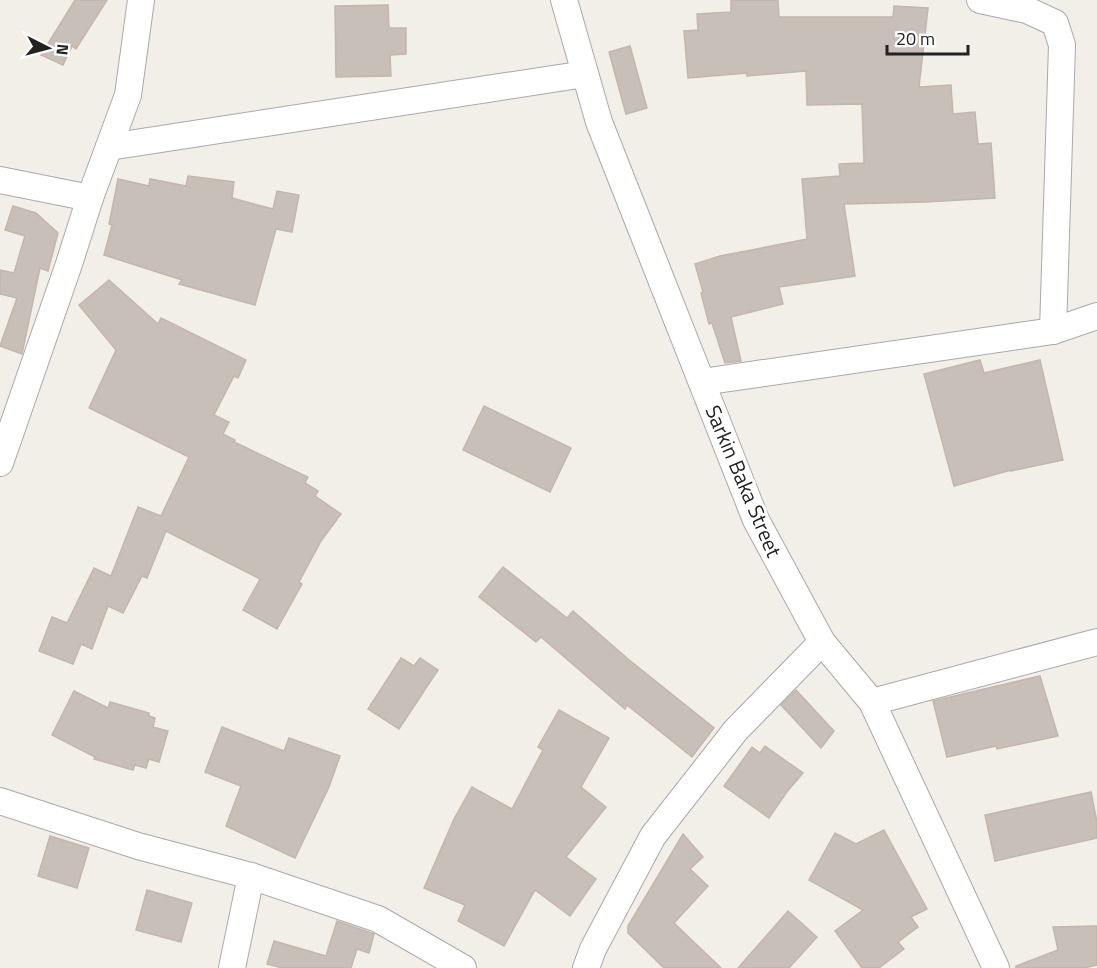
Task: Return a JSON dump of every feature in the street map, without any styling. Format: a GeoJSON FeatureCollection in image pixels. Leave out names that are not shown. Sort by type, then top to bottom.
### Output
{"type":"FeatureCollection","features":[{"type":"Feature","properties":{"kind":"street"},"geometry":{"type":"LineString","coordinates":[[0,463],[90,198],[128,95],[141,0]]}},
{"type":"Feature","properties":{"kind":"street","name":"Sarkin Baka Street"},"geometry":{"type":"LineString","coordinates":[[564,0],[599,122],[756,520],[822,642],[872,702],[996,968]]}},
{"type":"Feature","properties":{"kind":"street"},"geometry":{"type":"LineString","coordinates":[[981,0],[1027,10],[1055,23],[1062,45],[1053,331]]}},
{"type":"Feature","properties":{"kind":"street"},"geometry":{"type":"LineString","coordinates":[[109,147],[585,74]]}},
{"type":"Feature","properties":{"kind":"street"},"geometry":{"type":"LineString","coordinates":[[0,180],[90,198]]}},
{"type":"Feature","properties":{"kind":"street"},"geometry":{"type":"LineString","coordinates":[[702,382],[1053,331],[1097,316]]}},
{"type":"Feature","properties":{"kind":"street"},"geometry":{"type":"LineString","coordinates":[[586,968],[653,836],[736,730],[822,642]]}},
{"type":"Feature","properties":{"kind":"street"},"geometry":{"type":"LineString","coordinates":[[872,702],[1097,642]]}},
{"type":"Feature","properties":{"kind":"street"},"geometry":{"type":"LineString","coordinates":[[0,801],[138,846],[251,876],[378,919],[463,968]]}},
{"type":"Feature","properties":{"kind":"street"},"geometry":{"type":"LineString","coordinates":[[232,968],[251,876]]}},
{"type":"Feature","properties":{"kind":"building"},"geometry":{"type":"Polygon","coordinates":[[[75,0],[107,0],[76,49],[72,46],[63,65],[41,55],[75,0]]]}},
{"type":"Feature","properties":{"kind":"building"},"geometry":{"type":"Polygon","coordinates":[[[731,0],[778,0],[779,17],[893,17],[894,6],[928,8],[919,87],[951,85],[953,114],[975,112],[978,144],[991,143],[995,198],[844,204],[855,276],[779,287],[783,304],[731,317],[741,361],[725,363],[712,323],[709,324],[695,264],[720,256],[807,239],[802,179],[840,176],[839,164],[864,163],[862,104],[807,105],[806,71],[688,78],[684,31],[698,30],[697,14],[731,12],[731,0]]]}},
{"type":"Feature","properties":{"kind":"building"},"geometry":{"type":"Polygon","coordinates":[[[388,5],[389,28],[406,28],[406,54],[390,55],[391,76],[336,77],[335,6],[388,5]]]}},
{"type":"Feature","properties":{"kind":"building"},"geometry":{"type":"Polygon","coordinates":[[[630,46],[647,108],[626,114],[609,52],[630,46]]]}},
{"type":"Feature","properties":{"kind":"building"},"geometry":{"type":"Polygon","coordinates":[[[188,176],[234,182],[232,198],[273,209],[277,191],[299,195],[292,232],[276,229],[255,305],[179,284],[182,280],[104,255],[112,225],[109,224],[118,179],[149,186],[150,179],[186,186],[188,176]]]}},
{"type":"Feature","properties":{"kind":"building"},"geometry":{"type":"Polygon","coordinates":[[[13,206],[36,213],[58,233],[48,271],[40,268],[22,354],[0,346],[17,298],[0,294],[0,270],[14,273],[25,236],[5,230],[13,206]]]}},
{"type":"Feature","properties":{"kind":"building"},"geometry":{"type":"Polygon","coordinates":[[[109,280],[158,324],[161,318],[246,360],[238,378],[234,376],[214,415],[229,422],[223,434],[235,440],[234,442],[308,477],[305,483],[318,491],[315,496],[341,514],[321,541],[299,582],[302,584],[277,629],[243,610],[260,579],[166,531],[147,578],[142,576],[123,613],[108,606],[92,649],[81,644],[73,664],[39,651],[52,617],[67,623],[94,568],[111,576],[138,507],[161,516],[189,457],[89,408],[116,350],[79,305],[109,280]]]}},
{"type":"Feature","properties":{"kind":"building"},"geometry":{"type":"Polygon","coordinates":[[[980,360],[984,373],[1040,360],[1063,460],[1011,470],[954,486],[924,374],[980,360]]]}},
{"type":"Feature","properties":{"kind":"building"},"geometry":{"type":"Polygon","coordinates":[[[484,406],[571,448],[550,492],[463,450],[484,406]]]}},
{"type":"Feature","properties":{"kind":"building"},"geometry":{"type":"Polygon","coordinates":[[[503,567],[567,618],[573,611],[628,659],[714,728],[692,757],[627,705],[625,709],[541,637],[536,642],[479,597],[503,567]]]}},
{"type":"Feature","properties":{"kind":"building"},"geometry":{"type":"Polygon","coordinates":[[[401,658],[414,666],[420,658],[438,670],[399,729],[368,709],[401,658]]]}},
{"type":"Feature","properties":{"kind":"building"},"geometry":{"type":"Polygon","coordinates":[[[1040,676],[1058,736],[947,757],[933,701],[1040,676]]]}},
{"type":"Feature","properties":{"kind":"building"},"geometry":{"type":"Polygon","coordinates":[[[796,690],[834,731],[821,748],[781,705],[796,690]]]}},
{"type":"Feature","properties":{"kind":"building"},"geometry":{"type":"Polygon","coordinates":[[[74,691],[108,708],[110,702],[149,713],[149,716],[155,718],[153,727],[168,731],[159,762],[149,759],[146,768],[135,765],[133,770],[94,759],[95,757],[52,735],[74,691]]]}},
{"type":"Feature","properties":{"kind":"building"},"geometry":{"type":"Polygon","coordinates":[[[559,710],[609,738],[581,787],[606,807],[566,857],[596,879],[570,916],[535,890],[504,946],[458,921],[465,905],[424,888],[454,819],[472,787],[512,809],[543,750],[538,747],[559,710]]]}},
{"type":"Feature","properties":{"kind":"building"},"geometry":{"type":"Polygon","coordinates":[[[222,727],[284,751],[289,738],[340,756],[329,787],[295,858],[226,826],[241,786],[205,772],[222,727]]]}},
{"type":"Feature","properties":{"kind":"building"},"geometry":{"type":"Polygon","coordinates":[[[765,746],[803,773],[769,818],[724,786],[752,747],[760,753],[765,746]]]}},
{"type":"Feature","properties":{"kind":"building"},"geometry":{"type":"Polygon","coordinates":[[[1091,792],[1097,822],[1097,838],[995,861],[985,815],[1091,792]]]}},
{"type":"Feature","properties":{"kind":"building"},"geometry":{"type":"Polygon","coordinates":[[[884,830],[927,909],[911,917],[918,927],[898,942],[904,949],[879,968],[862,968],[835,931],[863,910],[809,880],[835,833],[856,844],[884,830]]]}},
{"type":"Feature","properties":{"kind":"building"},"geometry":{"type":"Polygon","coordinates":[[[683,834],[703,857],[690,869],[708,886],[674,923],[721,968],[664,968],[628,933],[628,926],[683,834]]]}},
{"type":"Feature","properties":{"kind":"building"},"geometry":{"type":"Polygon","coordinates":[[[50,836],[89,848],[77,888],[38,876],[50,836]]]}},
{"type":"Feature","properties":{"kind":"building"},"geometry":{"type":"Polygon","coordinates":[[[147,890],[192,903],[181,942],[136,930],[147,890]]]}},
{"type":"Feature","properties":{"kind":"building"},"geometry":{"type":"Polygon","coordinates":[[[788,911],[817,937],[789,968],[738,968],[788,911]]]}},
{"type":"Feature","properties":{"kind":"building"},"geometry":{"type":"Polygon","coordinates":[[[337,921],[374,934],[369,953],[357,949],[351,968],[282,968],[267,964],[274,941],[326,956],[337,921]]]}},
{"type":"Feature","properties":{"kind":"building"},"geometry":{"type":"Polygon","coordinates":[[[1097,926],[1097,965],[1084,968],[1016,968],[1016,966],[1058,950],[1053,927],[1097,926]]]}}]}
